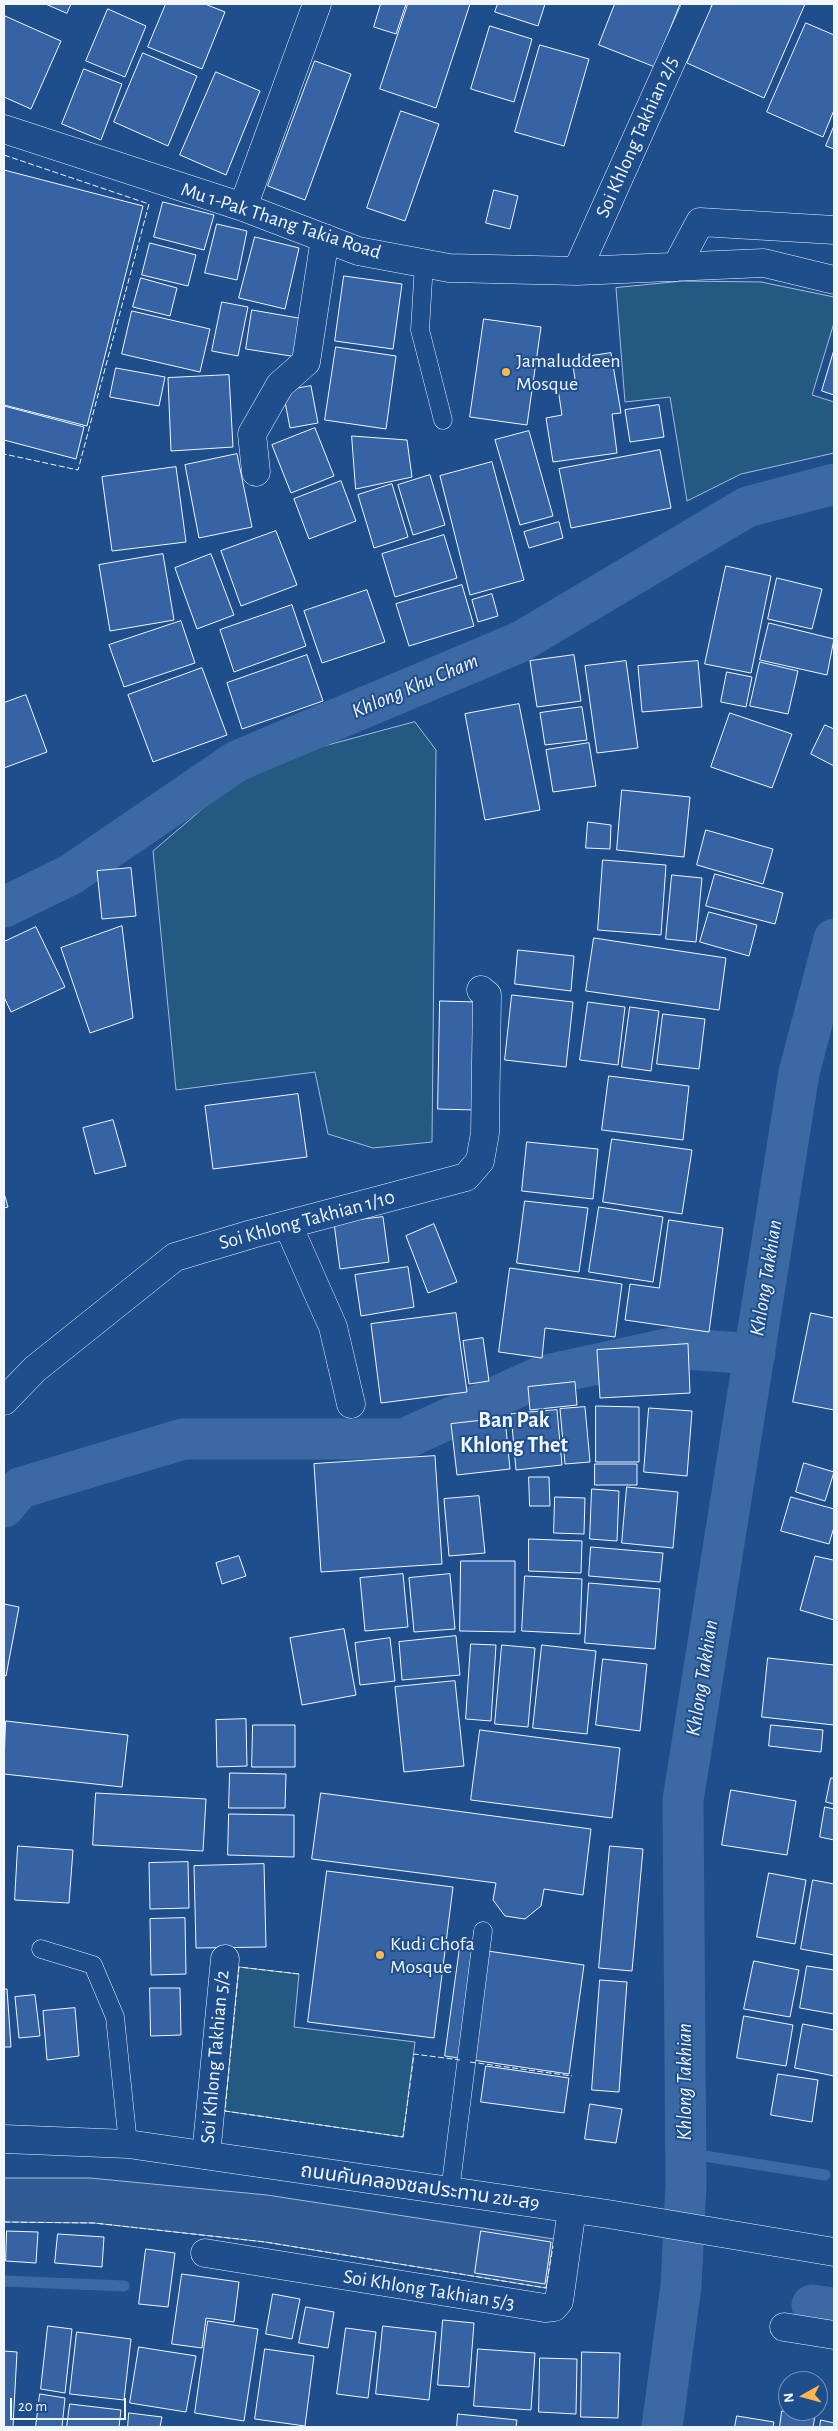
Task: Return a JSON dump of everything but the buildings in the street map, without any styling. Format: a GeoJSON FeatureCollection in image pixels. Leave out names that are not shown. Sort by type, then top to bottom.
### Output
{"type":"FeatureCollection","features":[{"type":"Feature","properties":{"kind":"street"},"geometry":{"type":"LineString","coordinates":[[243,206],[317,4]]}},
{"type":"Feature","properties":{"kind":"street","name":"Soi Khlong Takhian 2/5"},"geometry":{"type":"LineString","coordinates":[[576,271],[697,4]]}},
{"type":"Feature","properties":{"kind":"street","name":"Mu 1-Pak Thang Takia Road"},"geometry":{"type":"LineString","coordinates":[[4,129],[243,206],[358,250],[449,268],[576,271],[764,263],[834,280]]}},
{"type":"Feature","properties":{"kind":"street"},"geometry":{"type":"LineString","coordinates":[[676,267],[700,222],[834,230]]}},
{"type":"Feature","properties":{"kind":"street"},"geometry":{"type":"LineString","coordinates":[[256,472],[252,434],[280,385],[306,362],[325,238]]}},
{"type":"Feature","properties":{"kind":"street","name":"Soi Khlong Takhian 1/10"},"geometry":{"type":"LineString","coordinates":[[4,1401],[35,1370],[175,1257],[288,1224],[466,1178],[480,1160],[485,1133],[487,995],[481,990]]}},
{"type":"Feature","properties":{"kind":"street"},"geometry":{"type":"LineString","coordinates":[[288,1224],[333,1326],[350,1404]]}},
{"type":"Feature","properties":{"kind":"street","name":"Soi Khlong Takhian 5/2"},"geometry":{"type":"LineString","coordinates":[[206,2155],[225,1959]]}},
{"type":"Feature","properties":{"kind":"street","name":"ถนนคันคลองชลประทาน 2ข-ส9"},"geometry":{"type":"LineString","coordinates":[[4,2139],[128,2144],[608,2214],[834,2252]]}},
{"type":"Feature","properties":{"kind":"street","name":"Soi Khlong Takhian 5/3"},"geometry":{"type":"LineString","coordinates":[[205,2253],[545,2308],[554,2307],[559,2301],[572,2209]]}},
{"type":"Feature","properties":{"kind":"street"},"geometry":{"type":"LineString","coordinates":[[784,2327],[834,2335]]}},
{"type":"Feature","properties":{"kind":"lane"},"geometry":{"type":"LineString","coordinates":[[424,263],[420,330],[443,420]]}},
{"type":"Feature","properties":{"kind":"lane"},"geometry":{"type":"LineString","coordinates":[[450,2191],[483,1932]]}},
{"type":"Feature","properties":{"kind":"lane"},"geometry":{"type":"LineString","coordinates":[[41,1948],[93,1965],[115,2016],[128,2144]]}},
{"type":"Feature","properties":{"kind":"shaded area"},"geometry":{"type":"Polygon","coordinates":[[[683,281],[761,282],[834,297],[834,323],[812,395],[834,402],[834,453],[741,474],[687,501],[670,397],[625,402],[616,288],[683,281]]]}},
{"type":"Feature","properties":{"kind":"shaded area"},"geometry":{"type":"Polygon","coordinates":[[[415,722],[436,750],[432,1142],[373,1148],[328,1134],[315,1072],[176,1090],[153,851],[235,781],[298,753],[415,722]]]}},
{"type":"Feature","properties":{"kind":"shaded area"},"geometry":{"type":"Polygon","coordinates":[[[239,1967],[299,1974],[294,2027],[415,2042],[403,2137],[225,2111],[239,1967]]]}},
{"type":"Feature","properties":{"kind":"shaded area"},"geometry":{"type":"Polygon","coordinates":[[[4,2178],[90,2178],[267,2195],[554,2239],[546,2288],[265,2242],[94,2223],[4,2222],[4,2178]]]}},
{"type":"Feature","properties":{"kind":"waterway","name":"Khlong Khu Cham"},"geometry":{"type":"LineString","coordinates":[[4,907],[70,875],[237,761],[520,642],[747,507],[834,484]]}},
{"type":"Feature","properties":{"kind":"waterway","name":"Khlong Takhian"},"geometry":{"type":"LineString","coordinates":[[662,2427],[681,2286],[686,2184],[683,1800],[799,1073],[834,939]]}},
{"type":"Feature","properties":{"kind":"waterway"},"geometry":{"type":"LineString","coordinates":[[4,1507],[20,1488],[183,1439],[404,1439],[542,1376],[671,1348],[755,1354]]}},
{"type":"Feature","properties":{"kind":"waterway"},"geometry":{"type":"LineString","coordinates":[[685,2153],[825,2175]]}},
{"type":"Feature","properties":{"kind":"waterway"},"geometry":{"type":"LineString","coordinates":[[4,2281],[124,2286]]}},
{"type":"Feature","properties":{"kind":"waterway"},"geometry":{"type":"LineString","coordinates":[[812,2305],[834,2308]]}},
{"type":"Feature","properties":{"kind":"fence"},"geometry":{"type":"LineString","coordinates":[[4,155],[149,204],[78,470],[4,454]]}},
{"type":"Feature","properties":{"kind":"fence"},"geometry":{"type":"LineString","coordinates":[[299,1974],[239,1967],[225,2111],[403,2137],[414,2054],[460,2060]]}},
{"type":"Feature","properties":{"kind":"fence"},"geometry":{"type":"LineString","coordinates":[[470,2062],[572,2076]]}},
{"type":"Feature","properties":{"kind":"fence"},"geometry":{"type":"LineString","coordinates":[[4,2222],[94,2223],[265,2242],[546,2288],[553,2246]]}},
{"type":"Feature","properties":{"kind":"place","name":"Jamaluddeen Mosque"},"geometry":{"type":"Point","coordinates":[506,372]}},
{"type":"Feature","properties":{"kind":"place","name":"Kudi Chofa Mosque"},"geometry":{"type":"Point","coordinates":[380,1955]}},
{"type":"Feature","properties":{"kind":"district","name":"Ban Pak Khlong Thet"},"geometry":{"type":"Point","coordinates":[514,1432]}}]}
